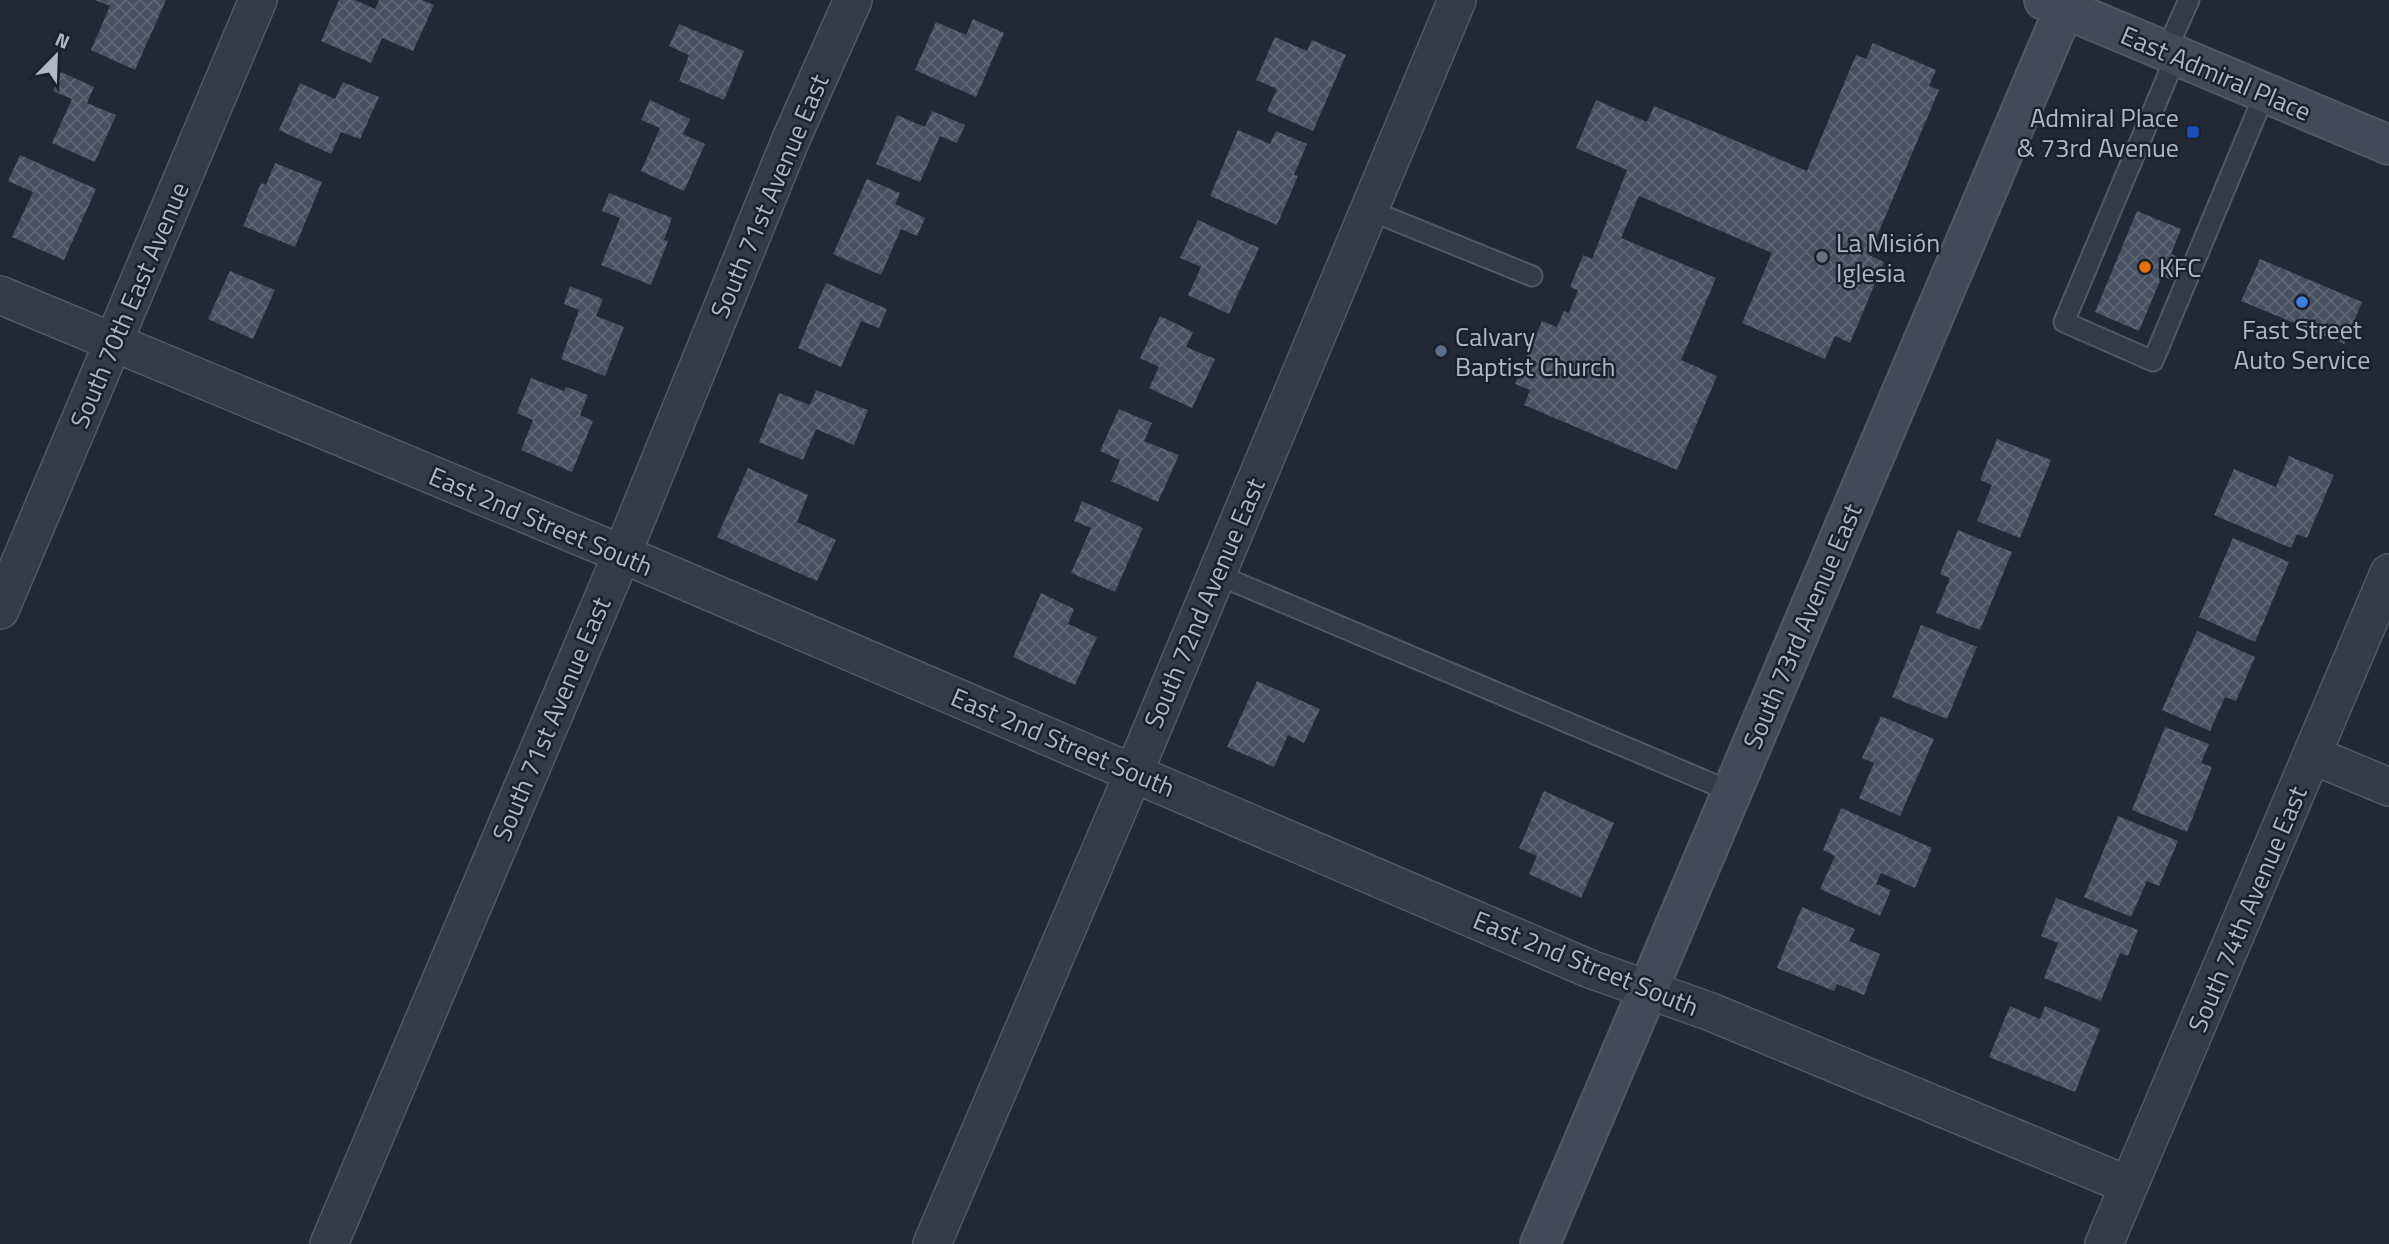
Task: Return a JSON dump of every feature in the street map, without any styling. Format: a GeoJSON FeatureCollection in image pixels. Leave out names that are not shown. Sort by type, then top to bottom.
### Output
{"type":"FeatureCollection","features":[{"type":"Feature","properties":{"kind":"street","name":"South 70th East Avenue"},"geometry":{"type":"LineString","coordinates":[[0,610],[258,0]]}},
{"type":"Feature","properties":{"kind":"street","name":"South 71st Avenue East"},"geometry":{"type":"LineString","coordinates":[[329,1244],[622,554],[792,139],[853,0]]}},
{"type":"Feature","properties":{"kind":"street","name":"South 72nd Avenue East"},"geometry":{"type":"LineString","coordinates":[[932,1244],[1457,0]]}},
{"type":"Feature","properties":{"kind":"street","name":"East Admiral Place"},"geometry":{"type":"LineString","coordinates":[[2059,3],[2265,93],[2386,137]]}},
{"type":"Feature","properties":{"kind":"street","name":"South 73rd Avenue East"},"geometry":{"type":"LineString","coordinates":[[1540,1244],[1732,792],[2059,3]]}},
{"type":"Feature","properties":{"kind":"street","name":"East 2nd Street South"},"geometry":{"type":"LineString","coordinates":[[0,295],[622,554],[1590,969],[1711,1012],[2129,1185]]}},
{"type":"Feature","properties":{"kind":"street","name":"South 74th Avenue East"},"geometry":{"type":"LineString","coordinates":[[2114,1241],[2129,1185],[2389,573]]}},
{"type":"Feature","properties":{"kind":"street"},"geometry":{"type":"LineString","coordinates":[[2312,755],[2389,787]]}},
{"type":"Feature","properties":{"kind":"lane"},"geometry":{"type":"LineString","coordinates":[[2189,0],[2171,54],[2064,322],[2153,361],[2265,93]]}},
{"type":"Feature","properties":{"kind":"lane"},"geometry":{"type":"LineString","coordinates":[[1369,210],[1532,276]]}},
{"type":"Feature","properties":{"kind":"lane"},"geometry":{"type":"LineString","coordinates":[[1216,574],[1732,792]]}},
{"type":"Feature","properties":{"kind":"building"},"geometry":{"type":"Polygon","coordinates":[[[95,0],[166,0],[135,70],[91,50],[110,6],[95,0]]]}},
{"type":"Feature","properties":{"kind":"building"},"geometry":{"type":"Polygon","coordinates":[[[339,0],[355,0],[375,9],[379,0],[422,0],[434,5],[413,51],[382,38],[371,63],[321,41],[339,0]]]}},
{"type":"Feature","properties":{"kind":"building"},"geometry":{"type":"Polygon","coordinates":[[[973,19],[1004,33],[976,97],[915,70],[936,22],[966,35],[973,19]]]}},
{"type":"Feature","properties":{"kind":"building"},"geometry":{"type":"Polygon","coordinates":[[[679,24],[744,51],[724,100],[679,81],[689,55],[669,46],[679,24]]]}},
{"type":"Feature","properties":{"kind":"building"},"geometry":{"type":"Polygon","coordinates":[[[1275,37],[1307,51],[1312,40],[1346,55],[1313,131],[1267,111],[1277,89],[1256,80],[1275,37]]]}},
{"type":"Feature","properties":{"kind":"building","name":"La Misión Iglesia"},"geometry":{"type":"Polygon","coordinates":[[[1873,43],[1936,70],[1929,86],[1939,90],[1869,255],[1884,262],[1850,343],[1835,336],[1825,359],[1742,323],[1772,253],[1639,196],[1621,238],[1716,278],[1681,360],[1717,376],[1677,470],[1524,405],[1530,390],[1515,384],[1542,321],[1557,327],[1564,311],[1569,313],[1578,290],[1570,287],[1583,255],[1592,259],[1627,170],[1576,148],[1596,100],[1647,122],[1654,106],[1807,171],[1856,55],[1866,59],[1873,43]]]}},
{"type":"Feature","properties":{"kind":"building"},"geometry":{"type":"Polygon","coordinates":[[[61,72],[94,87],[87,103],[116,115],[95,162],[52,143],[72,99],[53,91],[61,72]]]}},
{"type":"Feature","properties":{"kind":"building"},"geometry":{"type":"Polygon","coordinates":[[[343,82],[379,97],[360,139],[341,132],[331,154],[279,130],[300,83],[335,99],[343,82]]]}},
{"type":"Feature","properties":{"kind":"building"},"geometry":{"type":"Polygon","coordinates":[[[650,100],[690,119],[683,134],[705,144],[684,191],[641,171],[660,128],[641,120],[650,100]]]}},
{"type":"Feature","properties":{"kind":"building"},"geometry":{"type":"Polygon","coordinates":[[[932,111],[965,125],[957,143],[940,136],[920,182],[876,164],[897,115],[925,127],[932,111]]]}},
{"type":"Feature","properties":{"kind":"building"},"geometry":{"type":"Polygon","coordinates":[[[1238,130],[1270,144],[1276,131],[1307,144],[1294,175],[1298,176],[1277,225],[1210,196],[1238,130]]]}},
{"type":"Feature","properties":{"kind":"building"},"geometry":{"type":"Polygon","coordinates":[[[20,155],[96,189],[64,260],[12,237],[33,192],[8,181],[20,155]]]}},
{"type":"Feature","properties":{"kind":"building"},"geometry":{"type":"Polygon","coordinates":[[[275,163],[322,182],[295,247],[243,226],[261,183],[266,185],[275,163]]]}},
{"type":"Feature","properties":{"kind":"building"},"geometry":{"type":"Polygon","coordinates":[[[867,179],[900,193],[895,204],[925,218],[917,236],[901,229],[881,275],[833,254],[867,179]]]}},
{"type":"Feature","properties":{"kind":"building"},"geometry":{"type":"Polygon","coordinates":[[[609,193],[672,218],[664,240],[668,241],[651,285],[601,265],[620,218],[602,211],[609,193]]]}},
{"type":"Feature","properties":{"kind":"building","name":"KFC"},"geometry":{"type":"Polygon","coordinates":[[[2137,211],[2181,229],[2171,254],[2180,258],[2172,280],[2162,276],[2139,331],[2095,312],[2137,211]]]}},
{"type":"Feature","properties":{"kind":"building"},"geometry":{"type":"Polygon","coordinates":[[[1198,220],[1259,248],[1229,314],[1188,295],[1201,267],[1180,258],[1198,220]]]}},
{"type":"Feature","properties":{"kind":"building","name":"Fast Street Auto Service"},"geometry":{"type":"Polygon","coordinates":[[[2260,259],[2362,302],[2344,344],[2241,301],[2260,259]]]}},
{"type":"Feature","properties":{"kind":"building"},"geometry":{"type":"Polygon","coordinates":[[[230,271],[275,290],[253,339],[208,319],[230,271]]]}},
{"type":"Feature","properties":{"kind":"building"},"geometry":{"type":"Polygon","coordinates":[[[826,283],[887,309],[879,328],[861,321],[841,367],[798,348],[826,283]]]}},
{"type":"Feature","properties":{"kind":"building"},"geometry":{"type":"Polygon","coordinates":[[[570,286],[603,299],[596,316],[624,327],[605,376],[561,359],[579,310],[564,304],[570,286]]]}},
{"type":"Feature","properties":{"kind":"building"},"geometry":{"type":"Polygon","coordinates":[[[1160,316],[1193,332],[1186,347],[1215,359],[1192,408],[1149,388],[1159,367],[1140,358],[1160,316]]]}},
{"type":"Feature","properties":{"kind":"building"},"geometry":{"type":"Polygon","coordinates":[[[531,378],[564,391],[566,387],[588,395],[580,415],[593,421],[572,472],[521,450],[533,420],[517,413],[531,378]]]}},
{"type":"Feature","properties":{"kind":"building"},"geometry":{"type":"Polygon","coordinates":[[[816,390],[868,410],[854,445],[816,429],[803,460],[759,442],[779,393],[810,405],[816,390]]]}},
{"type":"Feature","properties":{"kind":"building"},"geometry":{"type":"Polygon","coordinates":[[[1119,409],[1152,423],[1144,441],[1179,455],[1158,502],[1111,481],[1120,460],[1100,451],[1119,409]]]}},
{"type":"Feature","properties":{"kind":"building"},"geometry":{"type":"Polygon","coordinates":[[[1997,439],[2051,460],[2020,538],[1977,521],[1992,485],[1980,480],[1997,439]]]}},
{"type":"Feature","properties":{"kind":"building"},"geometry":{"type":"Polygon","coordinates":[[[2289,456],[2334,475],[2307,538],[2297,534],[2291,548],[2214,515],[2234,469],[2276,487],[2289,456]]]}},
{"type":"Feature","properties":{"kind":"building"},"geometry":{"type":"Polygon","coordinates":[[[748,468],[808,495],[797,522],[836,540],[817,581],[717,537],[748,468]]]}},
{"type":"Feature","properties":{"kind":"building"},"geometry":{"type":"Polygon","coordinates":[[[1082,501],[1143,528],[1115,592],[1071,573],[1091,528],[1074,521],[1082,501]]]}},
{"type":"Feature","properties":{"kind":"building"},"geometry":{"type":"Polygon","coordinates":[[[1958,530],[2012,552],[1980,630],[1936,613],[1950,578],[1940,574],[1958,530]]]}},
{"type":"Feature","properties":{"kind":"building"},"geometry":{"type":"Polygon","coordinates":[[[2233,538],[2289,562],[2255,642],[2199,617],[2233,538]]]}},
{"type":"Feature","properties":{"kind":"building"},"geometry":{"type":"Polygon","coordinates":[[[1041,593],[1074,609],[1068,624],[1097,637],[1075,685],[1013,657],[1041,593]]]}},
{"type":"Feature","properties":{"kind":"building"},"geometry":{"type":"Polygon","coordinates":[[[1921,625],[1977,647],[1947,719],[1892,697],[1921,625]]]}},
{"type":"Feature","properties":{"kind":"building"},"geometry":{"type":"Polygon","coordinates":[[[2197,631],[2255,657],[2236,701],[2225,697],[2210,731],[2162,710],[2197,631]]]}},
{"type":"Feature","properties":{"kind":"building"},"geometry":{"type":"Polygon","coordinates":[[[1257,681],[1320,709],[1304,743],[1288,735],[1274,767],[1227,747],[1257,681]]]}},
{"type":"Feature","properties":{"kind":"building"},"geometry":{"type":"Polygon","coordinates":[[[1881,716],[1934,739],[1900,816],[1859,798],[1874,763],[1862,758],[1881,716]]]}},
{"type":"Feature","properties":{"kind":"building"},"geometry":{"type":"Polygon","coordinates":[[[2165,727],[2209,744],[2201,763],[2212,767],[2187,832],[2132,810],[2165,727]]]}},
{"type":"Feature","properties":{"kind":"building"},"geometry":{"type":"Polygon","coordinates":[[[1544,791],[1614,823],[1581,898],[1529,874],[1537,856],[1519,848],[1544,791]]]}},
{"type":"Feature","properties":{"kind":"building"},"geometry":{"type":"Polygon","coordinates":[[[1841,808],[1932,848],[1915,888],[1881,873],[1876,884],[1891,890],[1880,916],[1820,889],[1835,856],[1823,850],[1841,808]]]}},
{"type":"Feature","properties":{"kind":"building"},"geometry":{"type":"Polygon","coordinates":[[[2118,816],[2178,841],[2159,886],[2147,881],[2131,917],[2084,897],[2118,816]]]}},
{"type":"Feature","properties":{"kind":"building"},"geometry":{"type":"Polygon","coordinates":[[[2056,898],[2138,930],[2128,956],[2120,953],[2101,1001],[2044,978],[2058,943],[2041,936],[2056,898]]]}},
{"type":"Feature","properties":{"kind":"building"},"geometry":{"type":"Polygon","coordinates":[[[1802,907],[1855,929],[1849,941],[1880,954],[1864,995],[1837,984],[1834,991],[1777,968],[1802,907]]]}},
{"type":"Feature","properties":{"kind":"building"},"geometry":{"type":"Polygon","coordinates":[[[2010,1006],[2040,1019],[2045,1006],[2100,1029],[2075,1092],[1989,1057],[2010,1006]]]}},
{"type":"Feature","properties":{"kind":"place","name":"Admiral Place & 73rd Avenue"},"geometry":{"type":"Point","coordinates":[2193,132]}},
{"type":"Feature","properties":{"kind":"place","name":"La Misión Iglesia"},"geometry":{"type":"Point","coordinates":[1822,257]}},
{"type":"Feature","properties":{"kind":"place","name":"KFC"},"geometry":{"type":"Point","coordinates":[2145,267]}},
{"type":"Feature","properties":{"kind":"place","name":"Fast Street Auto Service"},"geometry":{"type":"Point","coordinates":[2302,302]}},
{"type":"Feature","properties":{"kind":"place","name":"Calvary Baptist Church"},"geometry":{"type":"Point","coordinates":[1441,351]}}]}
